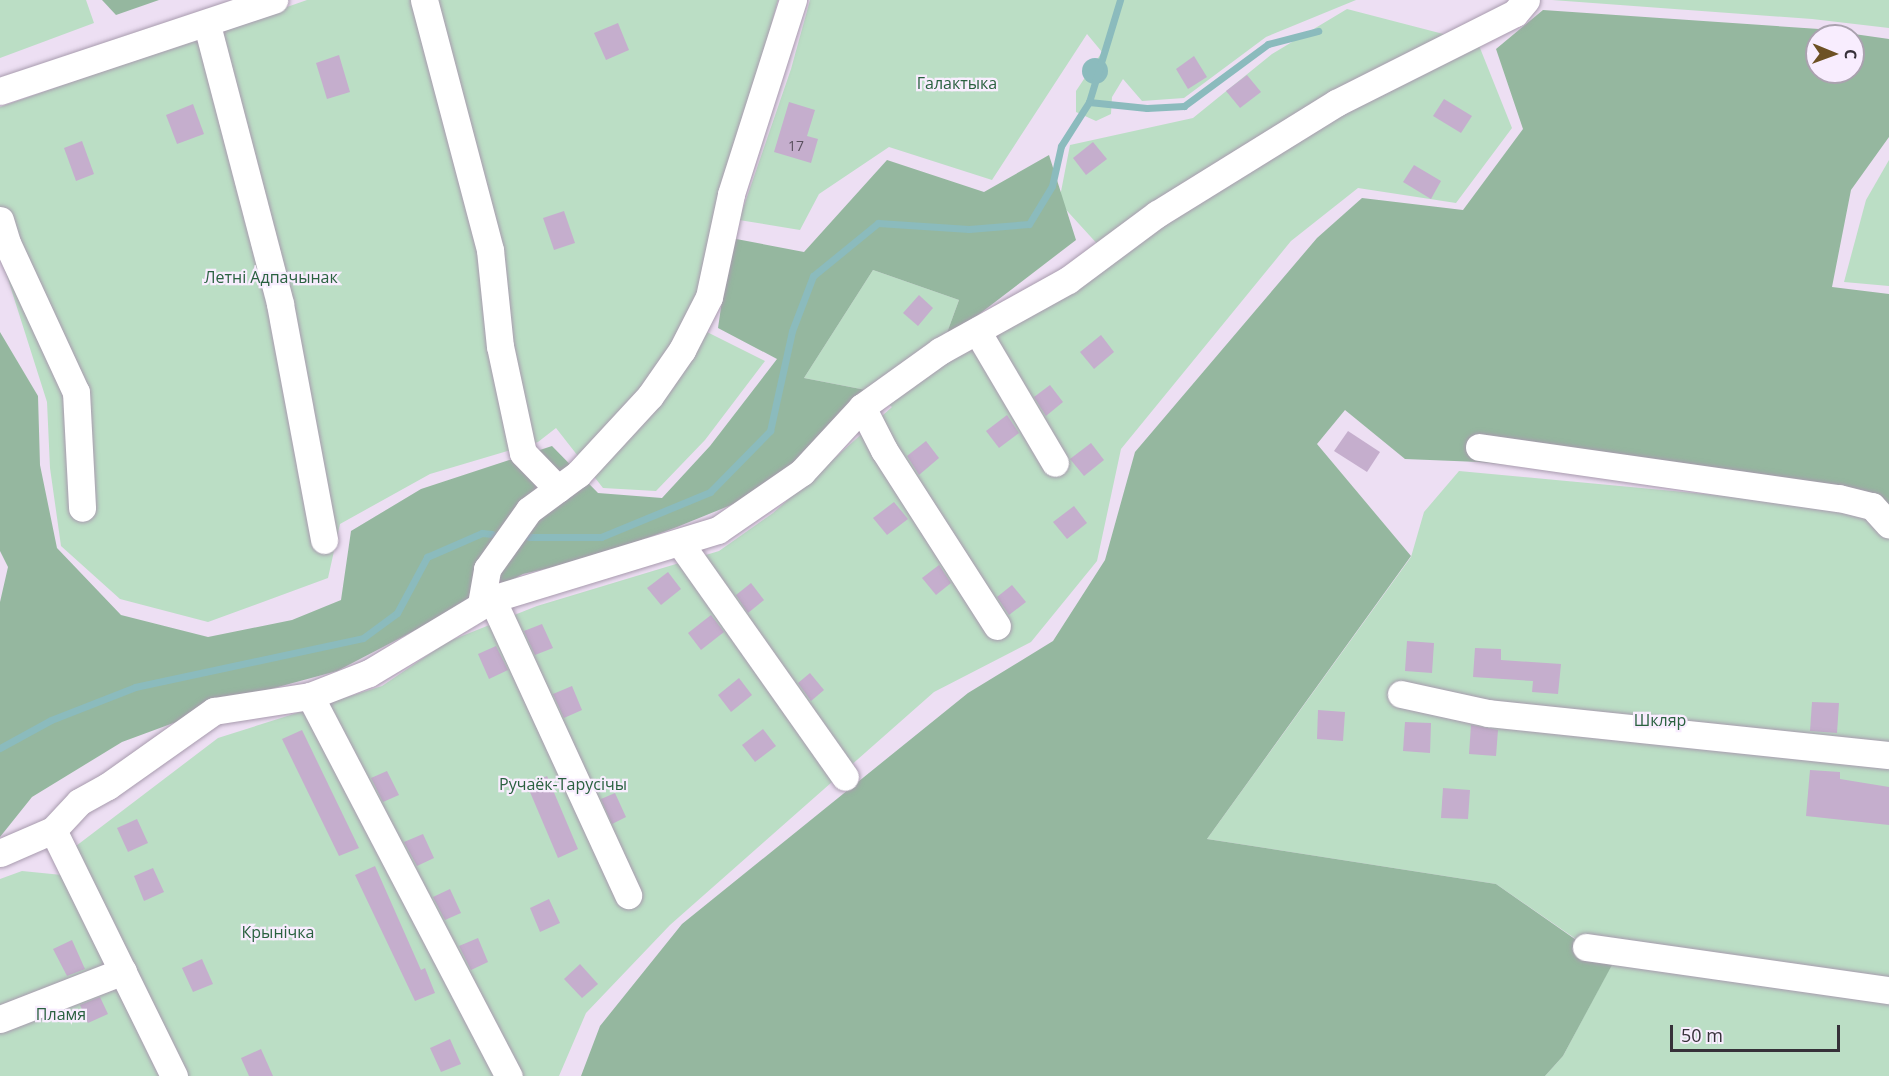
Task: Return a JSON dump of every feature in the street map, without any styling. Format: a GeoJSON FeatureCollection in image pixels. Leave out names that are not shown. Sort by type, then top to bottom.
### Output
{"type":"FeatureCollection","features":[{"type":"Feature","properties":{"kind":"street"},"geometry":{"type":"LineString","coordinates":[[0,91],[207,25],[274,0]]}},
{"type":"Feature","properties":{"kind":"street"},"geometry":{"type":"LineString","coordinates":[[424,0],[490,250],[500,346],[523,453],[558,489]]}},
{"type":"Feature","properties":{"kind":"street"},"geometry":{"type":"LineString","coordinates":[[628,895],[487,601],[487,569],[529,510],[578,474],[650,396],[682,351],[709,297],[731,194],[794,0]]}},
{"type":"Feature","properties":{"kind":"street"},"geometry":{"type":"LineString","coordinates":[[0,853],[53,830],[79,802],[108,786],[214,711],[310,696],[369,673],[487,601],[718,530],[766,500],[802,472],[862,408],[940,351],[1068,280],[1156,214],[1336,103],[1515,13],[1526,0]]}},
{"type":"Feature","properties":{"kind":"street"},"geometry":{"type":"LineString","coordinates":[[207,25],[280,304],[324,540]]}},
{"type":"Feature","properties":{"kind":"street"},"geometry":{"type":"LineString","coordinates":[[0,220],[7,243],[76,392],[82,508]]}},
{"type":"Feature","properties":{"kind":"street"},"geometry":{"type":"LineString","coordinates":[[977,331],[1055,463]]}},
{"type":"Feature","properties":{"kind":"street"},"geometry":{"type":"LineString","coordinates":[[862,408],[884,450],[997,626]]}},
{"type":"Feature","properties":{"kind":"street"},"geometry":{"type":"LineString","coordinates":[[1479,447],[1839,498],[1872,506],[1889,525]]}},
{"type":"Feature","properties":{"kind":"street"},"geometry":{"type":"LineString","coordinates":[[680,543],[845,777]]}},
{"type":"Feature","properties":{"kind":"street"},"geometry":{"type":"LineString","coordinates":[[1401,694],[1488,713],[1889,755]]}},
{"type":"Feature","properties":{"kind":"street"},"geometry":{"type":"LineString","coordinates":[[310,696],[509,1076]]}},
{"type":"Feature","properties":{"kind":"street"},"geometry":{"type":"LineString","coordinates":[[53,830],[174,1076]]}},
{"type":"Feature","properties":{"kind":"street"},"geometry":{"type":"LineString","coordinates":[[1586,947],[1889,990]]}},
{"type":"Feature","properties":{"kind":"street"},"geometry":{"type":"LineString","coordinates":[[0,1019],[123,971]]}},
{"type":"Feature","properties":{"kind":"green space"},"geometry":{"type":"Polygon","coordinates":[[[0,0],[86,0],[94,23],[0,58],[0,0]]]}},
{"type":"Feature","properties":{"kind":"green space","name":"Летні Адпачынак"},"geometry":{"type":"Polygon","coordinates":[[[307,0],[778,0],[691,324],[765,361],[705,440],[656,491],[603,488],[556,428],[538,442],[430,474],[340,524],[328,578],[208,622],[120,599],[61,546],[50,468],[47,402],[0,254],[0,107],[307,0]]]}},
{"type":"Feature","properties":{"kind":"green space","name":"Галактыка"},"geometry":{"type":"Polygon","coordinates":[[[810,0],[1356,0],[1266,37],[1184,98],[1142,101],[1123,79],[1112,97],[1111,114],[1096,121],[1076,112],[1076,91],[1102,52],[1087,34],[992,180],[889,147],[819,194],[800,230],[739,220],[791,69],[810,0]]]}},
{"type":"Feature","properties":{"kind":"green space"},"geometry":{"type":"Polygon","coordinates":[[[1552,0],[1889,0],[1889,28],[1812,19],[1552,0]]]}},
{"type":"Feature","properties":{"kind":"green space","name":"Ручаёк-Тарусічы"},"geometry":{"type":"Polygon","coordinates":[[[1347,9],[1478,43],[1512,128],[1456,203],[1358,188],[1291,241],[1121,449],[1097,561],[1031,642],[934,692],[670,925],[586,1013],[559,1076],[188,1076],[76,846],[218,738],[382,686],[447,642],[537,606],[719,551],[773,513],[892,407],[871,391],[804,378],[873,270],[959,300],[944,341],[1111,259],[1059,202],[1070,145],[1193,118],[1272,54],[1347,9]]]}},
{"type":"Feature","properties":{"kind":"green space"},"geometry":{"type":"Polygon","coordinates":[[[1889,160],[1889,286],[1844,282],[1866,200],[1889,160]]]}},
{"type":"Feature","properties":{"kind":"green space","name":"Шкляр"},"geometry":{"type":"Polygon","coordinates":[[[1459,471],[1834,506],[1889,507],[1889,1076],[1545,1076],[1563,1056],[1612,964],[1496,884],[1207,839],[1411,557],[1424,512],[1459,471]]]}},
{"type":"Feature","properties":{"kind":"green space","name":"Пламя"},"geometry":{"type":"Polygon","coordinates":[[[22,871],[62,875],[159,1076],[0,1076],[0,879],[22,871]]]}},
{"type":"Feature","properties":{"kind":"shaded area"},"geometry":{"type":"Polygon","coordinates":[[[102,0],[159,0],[116,15],[102,0]]]}},
{"type":"Feature","properties":{"kind":"shaded area"},"geometry":{"type":"Polygon","coordinates":[[[1543,10],[1805,28],[1805,84],[1865,84],[1865,36],[1889,39],[1889,137],[1851,190],[1832,287],[1889,294],[1889,504],[1479,462],[1405,459],[1345,410],[1317,444],[1411,556],[1207,839],[1496,884],[1612,965],[1563,1056],[1545,1076],[581,1076],[600,1026],[682,924],[968,693],[1053,641],[1105,560],[1135,452],[1317,238],[1362,198],[1463,210],[1523,129],[1496,49],[1543,10]]]}},
{"type":"Feature","properties":{"kind":"shaded area"},"geometry":{"type":"Polygon","coordinates":[[[1095,58],[1104,62],[1108,71],[1104,80],[1095,84],[1086,80],[1082,71],[1086,62],[1095,58]]]}},
{"type":"Feature","properties":{"kind":"shaded area"},"geometry":{"type":"Polygon","coordinates":[[[1049,155],[1076,240],[944,341],[959,300],[873,270],[804,378],[871,391],[791,469],[741,501],[677,527],[592,558],[523,574],[337,671],[252,694],[122,742],[32,797],[0,837],[0,602],[8,567],[0,551],[0,332],[38,396],[40,465],[57,548],[121,615],[208,637],[292,620],[341,600],[351,531],[421,489],[552,446],[598,493],[662,498],[710,446],[777,359],[718,328],[731,238],[804,252],[887,160],[984,192],[1049,155]]]}},
{"type":"Feature","properties":{"kind":"building"},"geometry":{"type":"Polygon","coordinates":[[[618,23],[629,50],[606,60],[594,33],[618,23]]]}},
{"type":"Feature","properties":{"kind":"building"},"geometry":{"type":"Polygon","coordinates":[[[339,55],[350,92],[327,99],[316,63],[339,55]]]}},
{"type":"Feature","properties":{"kind":"building"},"geometry":{"type":"Polygon","coordinates":[[[1194,56],[1207,77],[1188,89],[1176,69],[1194,56]]]}},
{"type":"Feature","properties":{"kind":"building"},"geometry":{"type":"Polygon","coordinates":[[[1247,75],[1261,92],[1240,108],[1226,91],[1247,75]]]}},
{"type":"Feature","properties":{"kind":"building"},"geometry":{"type":"Polygon","coordinates":[[[1444,99],[1472,116],[1461,133],[1433,116],[1444,99]]]}},
{"type":"Feature","properties":{"kind":"building"},"geometry":{"type":"Polygon","coordinates":[[[789,102],[815,110],[807,136],[818,139],[811,163],[774,152],[789,102]]]}},
{"type":"Feature","properties":{"kind":"building"},"geometry":{"type":"Polygon","coordinates":[[[193,104],[204,134],[177,144],[166,115],[193,104]]]}},
{"type":"Feature","properties":{"kind":"building"},"geometry":{"type":"Polygon","coordinates":[[[82,141],[94,174],[76,181],[64,148],[82,141]]]}},
{"type":"Feature","properties":{"kind":"building"},"geometry":{"type":"Polygon","coordinates":[[[1093,142],[1107,159],[1086,175],[1073,158],[1093,142]]]}},
{"type":"Feature","properties":{"kind":"building"},"geometry":{"type":"Polygon","coordinates":[[[1414,165],[1441,181],[1431,199],[1403,182],[1414,165]]]}},
{"type":"Feature","properties":{"kind":"building"},"geometry":{"type":"Polygon","coordinates":[[[564,211],[575,243],[554,250],[543,218],[564,211]]]}},
{"type":"Feature","properties":{"kind":"building"},"geometry":{"type":"Polygon","coordinates":[[[919,295],[933,308],[918,326],[903,313],[919,295]]]}},
{"type":"Feature","properties":{"kind":"building"},"geometry":{"type":"Polygon","coordinates":[[[1101,335],[1114,352],[1094,369],[1080,352],[1101,335]]]}},
{"type":"Feature","properties":{"kind":"building"},"geometry":{"type":"Polygon","coordinates":[[[1050,385],[1063,402],[1046,416],[1034,397],[1050,385]]]}},
{"type":"Feature","properties":{"kind":"building"},"geometry":{"type":"Polygon","coordinates":[[[1007,415],[1019,433],[999,448],[986,431],[1007,415]]]}},
{"type":"Feature","properties":{"kind":"building"},"geometry":{"type":"Polygon","coordinates":[[[1348,431],[1380,452],[1367,472],[1334,451],[1348,431]]]}},
{"type":"Feature","properties":{"kind":"building"},"geometry":{"type":"Polygon","coordinates":[[[926,441],[939,458],[919,475],[907,456],[926,441]]]}},
{"type":"Feature","properties":{"kind":"building"},"geometry":{"type":"Polygon","coordinates":[[[1091,443],[1104,460],[1084,476],[1070,459],[1091,443]]]}},
{"type":"Feature","properties":{"kind":"building"},"geometry":{"type":"Polygon","coordinates":[[[894,502],[908,519],[887,535],[873,518],[894,502]]]}},
{"type":"Feature","properties":{"kind":"building"},"geometry":{"type":"Polygon","coordinates":[[[1074,506],[1087,523],[1067,539],[1053,522],[1074,506]]]}},
{"type":"Feature","properties":{"kind":"building"},"geometry":{"type":"Polygon","coordinates":[[[939,565],[951,583],[936,595],[922,578],[939,565]]]}},
{"type":"Feature","properties":{"kind":"building"},"geometry":{"type":"Polygon","coordinates":[[[668,572],[681,589],[661,605],[647,588],[668,572]]]}},
{"type":"Feature","properties":{"kind":"building"},"geometry":{"type":"Polygon","coordinates":[[[751,583],[764,600],[748,613],[736,595],[751,583]]]}},
{"type":"Feature","properties":{"kind":"building"},"geometry":{"type":"Polygon","coordinates":[[[1012,585],[1026,602],[1009,615],[997,597],[1012,585]]]}},
{"type":"Feature","properties":{"kind":"building"},"geometry":{"type":"Polygon","coordinates":[[[711,615],[724,632],[701,650],[688,633],[711,615]]]}},
{"type":"Feature","properties":{"kind":"building"},"geometry":{"type":"Polygon","coordinates":[[[542,624],[553,648],[535,655],[524,631],[542,624]]]}},
{"type":"Feature","properties":{"kind":"building"},"geometry":{"type":"Polygon","coordinates":[[[1407,641],[1434,643],[1432,673],[1405,671],[1407,641]]]}},
{"type":"Feature","properties":{"kind":"building"},"geometry":{"type":"Polygon","coordinates":[[[496,646],[508,670],[489,679],[478,654],[496,646]]]}},
{"type":"Feature","properties":{"kind":"building"},"geometry":{"type":"Polygon","coordinates":[[[1475,648],[1501,649],[1501,660],[1561,664],[1558,694],[1532,692],[1533,681],[1473,677],[1475,648]]]}},
{"type":"Feature","properties":{"kind":"building"},"geometry":{"type":"Polygon","coordinates":[[[810,673],[824,690],[811,701],[798,683],[810,673]]]}},
{"type":"Feature","properties":{"kind":"building"},"geometry":{"type":"Polygon","coordinates":[[[739,678],[752,695],[731,712],[718,695],[739,678]]]}},
{"type":"Feature","properties":{"kind":"building"},"geometry":{"type":"Polygon","coordinates":[[[572,686],[582,710],[564,718],[553,694],[572,686]]]}},
{"type":"Feature","properties":{"kind":"building"},"geometry":{"type":"Polygon","coordinates":[[[1812,702],[1839,703],[1837,733],[1810,731],[1812,702]]]}},
{"type":"Feature","properties":{"kind":"building"},"geometry":{"type":"Polygon","coordinates":[[[1318,710],[1345,712],[1343,741],[1317,739],[1318,710]]]}},
{"type":"Feature","properties":{"kind":"building"},"geometry":{"type":"Polygon","coordinates":[[[1405,722],[1431,723],[1430,753],[1403,751],[1405,722]]]}},
{"type":"Feature","properties":{"kind":"building"},"geometry":{"type":"Polygon","coordinates":[[[1471,725],[1498,730],[1496,756],[1469,754],[1471,725]]]}},
{"type":"Feature","properties":{"kind":"building"},"geometry":{"type":"Polygon","coordinates":[[[763,729],[776,746],[755,762],[742,745],[763,729]]]}},
{"type":"Feature","properties":{"kind":"building"},"geometry":{"type":"Polygon","coordinates":[[[302,730],[359,848],[339,856],[282,739],[302,730]]]}},
{"type":"Feature","properties":{"kind":"building"},"geometry":{"type":"Polygon","coordinates":[[[1810,770],[1840,772],[1840,779],[1889,787],[1889,825],[1806,816],[1810,770]]]}},
{"type":"Feature","properties":{"kind":"building"},"geometry":{"type":"Polygon","coordinates":[[[387,771],[399,795],[383,802],[371,778],[387,771]]]}},
{"type":"Feature","properties":{"kind":"building"},"geometry":{"type":"Polygon","coordinates":[[[547,776],[578,849],[558,858],[527,785],[547,776]]]}},
{"type":"Feature","properties":{"kind":"building"},"geometry":{"type":"Polygon","coordinates":[[[1443,788],[1470,790],[1468,819],[1441,818],[1443,788]]]}},
{"type":"Feature","properties":{"kind":"building"},"geometry":{"type":"Polygon","coordinates":[[[615,793],[626,817],[612,824],[601,799],[615,793]]]}},
{"type":"Feature","properties":{"kind":"building"},"geometry":{"type":"Polygon","coordinates":[[[137,819],[148,843],[128,852],[117,828],[137,819]]]}},
{"type":"Feature","properties":{"kind":"building"},"geometry":{"type":"Polygon","coordinates":[[[423,834],[434,858],[417,866],[404,842],[423,834]]]}},
{"type":"Feature","properties":{"kind":"building"},"geometry":{"type":"Polygon","coordinates":[[[375,866],[421,970],[425,968],[435,993],[415,1001],[355,875],[375,866]]]}},
{"type":"Feature","properties":{"kind":"building"},"geometry":{"type":"Polygon","coordinates":[[[153,868],[164,892],[144,901],[134,876],[153,868]]]}},
{"type":"Feature","properties":{"kind":"building"},"geometry":{"type":"Polygon","coordinates":[[[450,889],[461,913],[445,920],[433,897],[450,889]]]}},
{"type":"Feature","properties":{"kind":"building"},"geometry":{"type":"Polygon","coordinates":[[[549,899],[560,923],[540,932],[530,908],[549,899]]]}},
{"type":"Feature","properties":{"kind":"building"},"geometry":{"type":"Polygon","coordinates":[[[478,938],[488,962],[471,970],[459,946],[478,938]]]}},
{"type":"Feature","properties":{"kind":"building"},"geometry":{"type":"Polygon","coordinates":[[[72,940],[85,969],[67,976],[53,949],[72,940]]]}},
{"type":"Feature","properties":{"kind":"building"},"geometry":{"type":"Polygon","coordinates":[[[202,959],[213,984],[193,992],[182,968],[202,959]]]}},
{"type":"Feature","properties":{"kind":"building"},"geometry":{"type":"Polygon","coordinates":[[[580,964],[598,984],[582,998],[564,979],[580,964]]]}},
{"type":"Feature","properties":{"kind":"building"},"geometry":{"type":"Polygon","coordinates":[[[100,997],[108,1014],[88,1023],[80,1005],[100,997]]]}},
{"type":"Feature","properties":{"kind":"building"},"geometry":{"type":"Polygon","coordinates":[[[450,1039],[461,1064],[441,1072],[430,1048],[450,1039]]]}},
{"type":"Feature","properties":{"kind":"building"},"geometry":{"type":"Polygon","coordinates":[[[261,1049],[273,1076],[249,1076],[241,1058],[261,1049]]]}},
{"type":"Feature","properties":{"kind":"waterway"},"geometry":{"type":"LineString","coordinates":[[529,537],[601,537],[710,492],[770,431],[792,331],[813,276],[878,223],[969,229],[1029,224],[1052,186],[1061,146],[1089,102],[1120,0]]}},
{"type":"Feature","properties":{"kind":"waterway"},"geometry":{"type":"LineString","coordinates":[[1089,102],[1147,108],[1184,106],[1268,44],[1318,31]]}},
{"type":"Feature","properties":{"kind":"waterway"},"geometry":{"type":"LineString","coordinates":[[0,748],[51,720],[135,687],[363,638],[397,613],[427,557],[482,533],[492,534]]}},
{"type":"Feature","properties":{"kind":"park label","name":"Крынічка"},"geometry":{"type":"Point","coordinates":[278,932]}}]}
